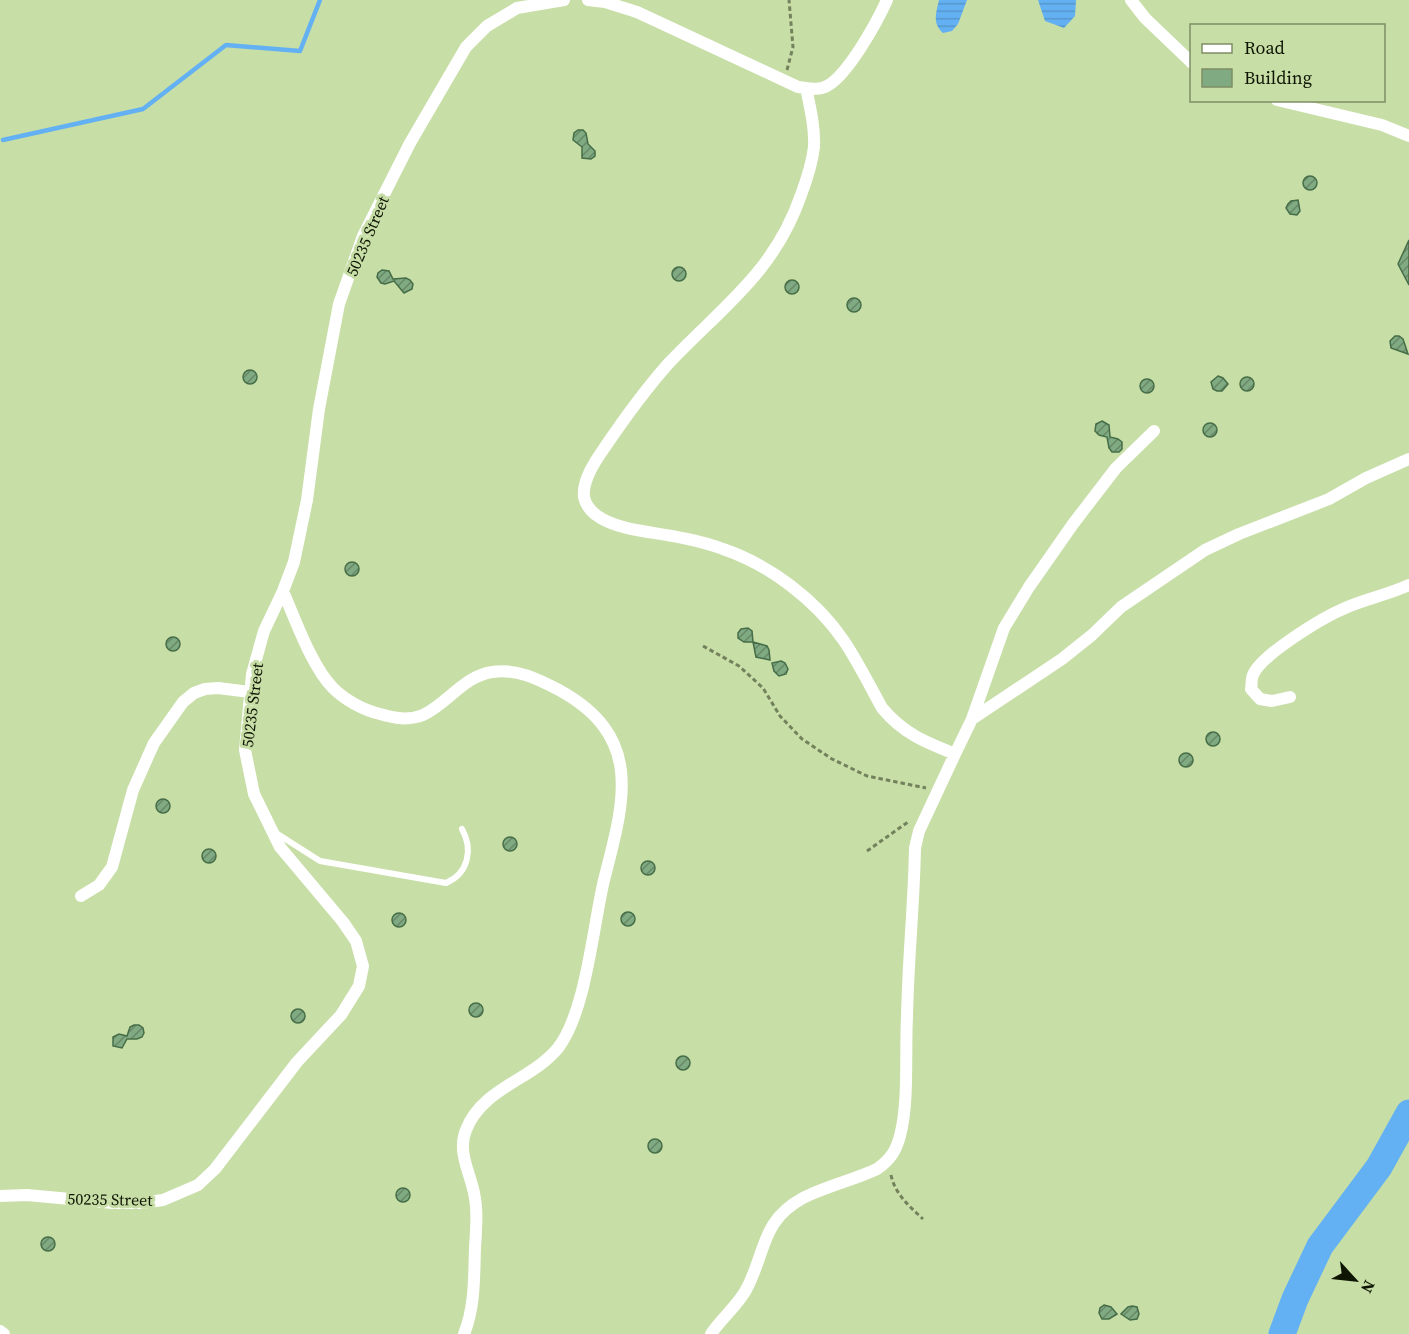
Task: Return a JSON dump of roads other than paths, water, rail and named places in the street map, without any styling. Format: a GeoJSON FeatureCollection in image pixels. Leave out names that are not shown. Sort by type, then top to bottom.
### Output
{"type":"FeatureCollection","features":[{"type":"Feature","properties":{"kind":"street","name":"50235 Street"},"geometry":{"type":"LineString","coordinates":[[0,1196],[27,1195],[113,1203],[141,1203],[163,1200],[198,1185],[232,1149],[297,1062],[351,1002],[359,986],[363,966],[356,941],[344,922],[280,847],[254,794],[245,750],[252,674],[264,631],[294,562],[308,500],[319,409],[339,304],[363,236],[410,143],[466,47],[486,26],[517,8],[564,0]]}},
{"type":"Feature","properties":{"kind":"street"},"geometry":{"type":"LineString","coordinates":[[588,0],[605,2],[638,12],[785,80],[813,89],[827,86],[842,72],[862,47],[887,0]]}},
{"type":"Feature","properties":{"kind":"street"},"geometry":{"type":"LineString","coordinates":[[1131,0],[1145,18],[1190,62]]}},
{"type":"Feature","properties":{"kind":"street"},"geometry":{"type":"LineString","coordinates":[[807,88],[814,144],[811,166],[787,228],[768,261],[749,285],[668,365],[618,428],[597,459],[588,478],[584,490],[585,500],[593,512],[615,524],[724,549],[791,585],[825,618],[843,640],[882,708],[895,722],[916,737],[956,754]]}},
{"type":"Feature","properties":{"kind":"street"},"geometry":{"type":"LineString","coordinates":[[1285,102],[1382,125],[1409,136]]}},
{"type":"Feature","properties":{"kind":"street"},"geometry":{"type":"LineString","coordinates":[[711,1334],[749,1286],[772,1224],[803,1198],[863,1176],[888,1161],[896,1149],[901,1134],[904,1111],[915,848],[919,831],[972,719],[1004,628],[1029,587],[1073,524],[1116,468],[1154,431]]}},
{"type":"Feature","properties":{"kind":"street"},"geometry":{"type":"LineString","coordinates":[[972,719],[1062,659],[1092,635],[1121,607],[1205,550],[1239,534],[1329,499],[1366,478],[1409,459]]}},
{"type":"Feature","properties":{"kind":"street"},"geometry":{"type":"LineString","coordinates":[[1290,697],[1272,701],[1260,699],[1251,689],[1253,675],[1266,658],[1293,638],[1342,609],[1409,585]]}},
{"type":"Feature","properties":{"kind":"street"},"geometry":{"type":"LineString","coordinates":[[283,591],[317,666],[332,687],[358,705],[395,719],[410,718],[424,714],[470,681],[491,672],[514,672],[536,678],[566,693],[608,730],[618,753],[623,776],[622,800],[596,913],[584,982],[567,1035],[545,1061],[495,1093],[480,1107],[465,1132],[464,1161],[474,1193],[477,1216],[471,1314],[464,1334]]}},
{"type":"Feature","properties":{"kind":"street"},"geometry":{"type":"LineString","coordinates":[[81,896],[99,885],[112,867],[133,790],[154,743],[183,702],[194,693],[205,689],[218,688],[250,692]]}},
{"type":"Feature","properties":{"kind":"street"},"geometry":{"type":"LineString","coordinates":[[0,1331],[4,1334]]}},
{"type":"Feature","properties":{"kind":"lane"},"geometry":{"type":"LineString","coordinates":[[271,829],[320,861],[446,883],[461,873],[467,861],[468,839],[462,829]]}},
{"type":"Feature","properties":{"kind":"water"},"geometry":{"type":"Polygon","coordinates":[[[939,0],[967,0],[958,24],[952,31],[943,33],[937,25],[939,0]]]}},
{"type":"Feature","properties":{"kind":"water"},"geometry":{"type":"Polygon","coordinates":[[[1038,0],[1076,0],[1075,16],[1064,28],[1045,21],[1038,0]]]}},
{"type":"Feature","properties":{"kind":"waterway"},"geometry":{"type":"LineString","coordinates":[[3,140],[143,109],[226,45],[300,51],[320,0]]}},
{"type":"Feature","properties":{"kind":"waterway"},"geometry":{"type":"LineString","coordinates":[[1282,1334],[1295,1299],[1320,1246],[1379,1167],[1409,1113]]}}]}
